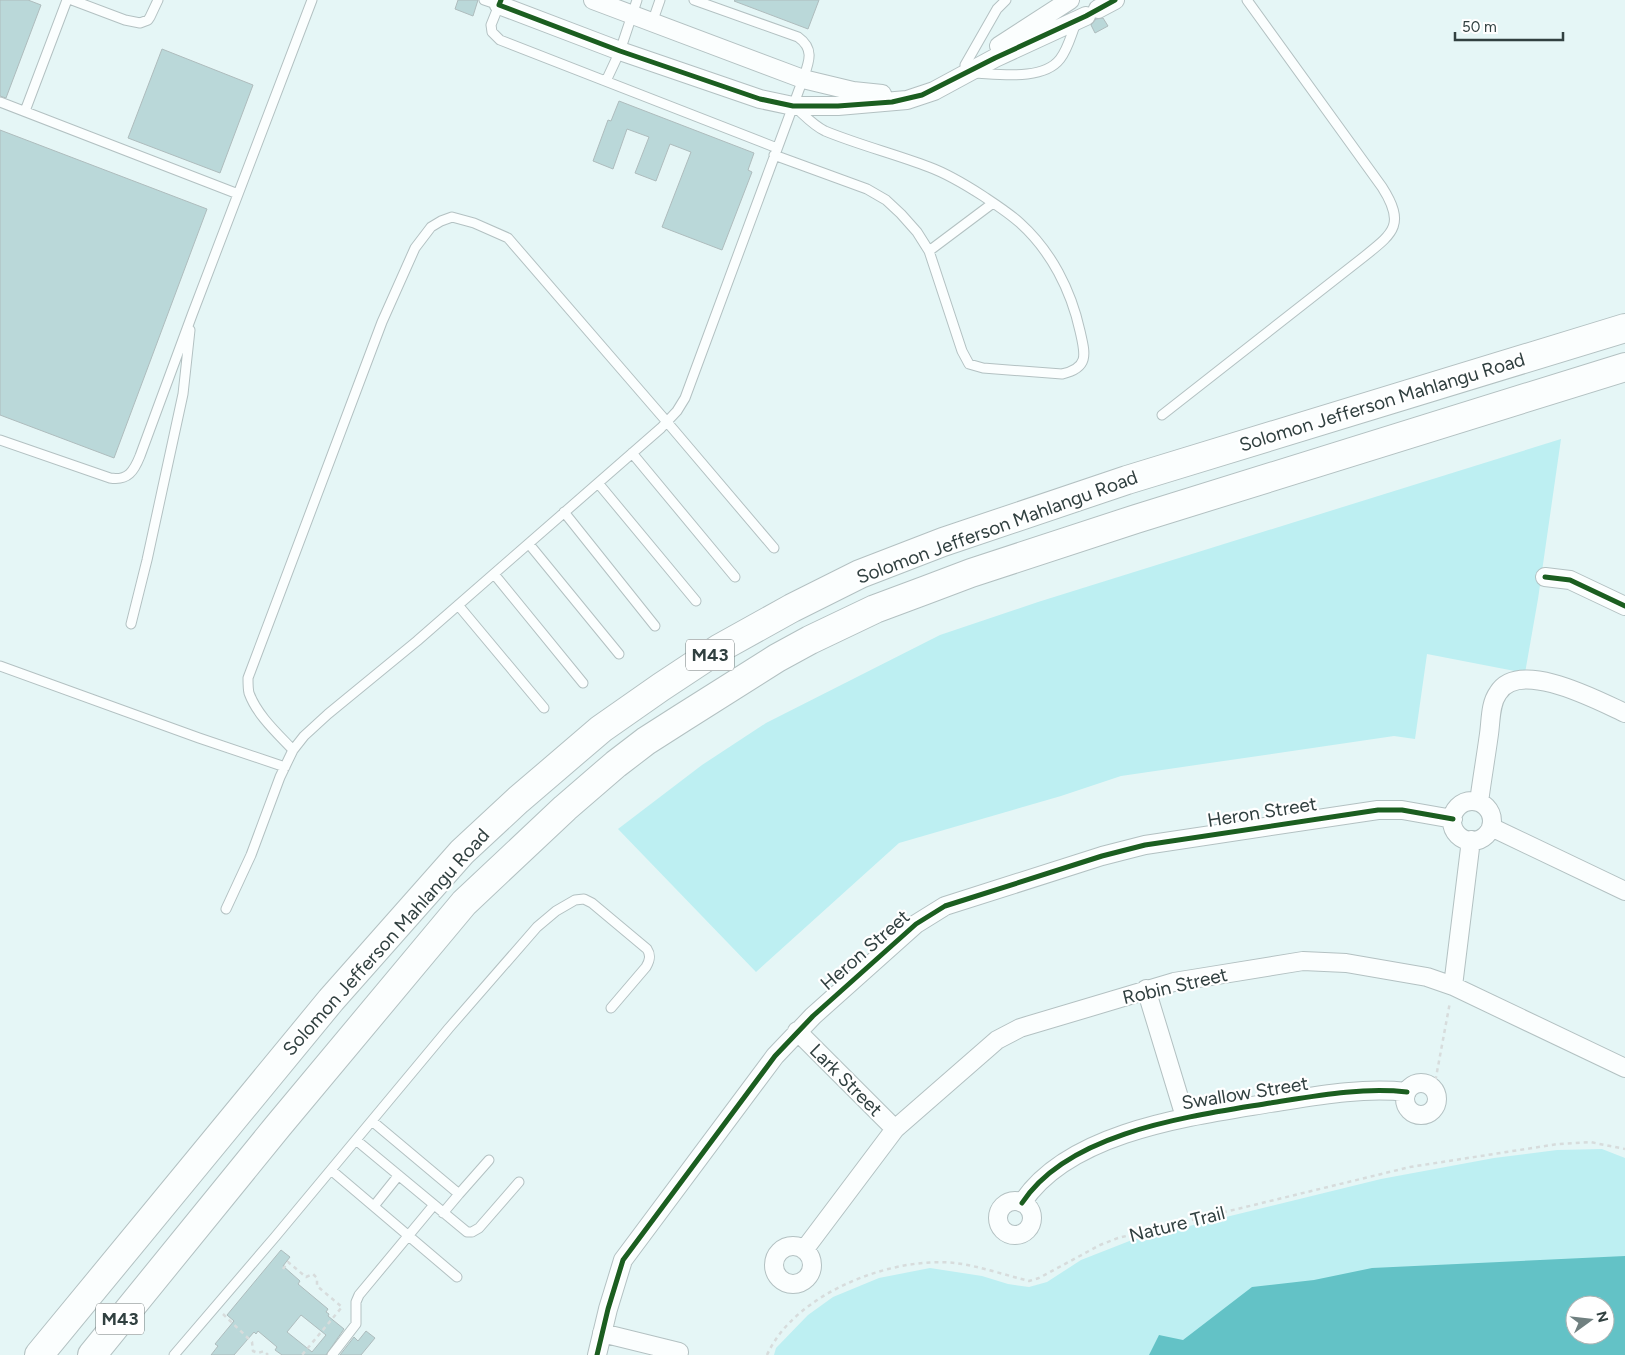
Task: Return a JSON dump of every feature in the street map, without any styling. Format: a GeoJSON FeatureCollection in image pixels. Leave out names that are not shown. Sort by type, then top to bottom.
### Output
{"type":"FeatureCollection","features":[{"type":"Feature","properties":{"kind":"main road","name":"Solomon Jefferson Mahlangu Road"},"geometry":{"type":"LineString","coordinates":[[39,1355],[331,1000],[462,852],[518,800],[602,729],[720,648],[792,608],[860,574],[943,542],[1127,480],[1625,328]]}},
{"type":"Feature","properties":{"kind":"main road","name":"Solomon Jefferson Mahlangu Road"},"geometry":{"type":"LineString","coordinates":[[96,1351],[285,1118],[464,904],[564,808],[646,741],[778,658],[810,640],[875,609],[971,573],[1136,519],[1625,368]]}},
{"type":"Feature","properties":{"kind":"street"},"geometry":{"type":"LineString","coordinates":[[593,0],[635,8],[652,23],[803,79],[862,93],[899,94],[925,86],[995,58],[1115,0]]}},
{"type":"Feature","properties":{"kind":"street"},"geometry":{"type":"LineString","coordinates":[[495,2],[620,51],[760,98],[793,106],[838,106],[907,100],[934,90],[1064,1]]}},
{"type":"Feature","properties":{"kind":"street"},"geometry":{"type":"LineString","coordinates":[[1545,577],[1570,580],[1625,606]]}},
{"type":"Feature","properties":{"kind":"street"},"geometry":{"type":"LineString","coordinates":[[1479,802],[1492,707],[1498,692],[1508,683],[1523,680],[1560,686],[1625,714]]}},
{"type":"Feature","properties":{"kind":"street"},"geometry":{"type":"LineString","coordinates":[[1472,801],[1479,802],[1489,810],[1491,828],[1483,837],[1471,840],[1456,831],[1453,819],[1459,806],[1472,801]]}},
{"type":"Feature","properties":{"kind":"street","name":"Heron Street"},"geometry":{"type":"LineString","coordinates":[[597,1355],[619,1269],[630,1249],[797,1031],[916,924],[945,906],[1102,856],[1145,845],[1378,810],[1402,810],[1453,819]]}},
{"type":"Feature","properties":{"kind":"street"},"geometry":{"type":"LineString","coordinates":[[1491,828],[1625,891]]}},
{"type":"Feature","properties":{"kind":"street"},"geometry":{"type":"LineString","coordinates":[[1453,986],[1471,840]]}},
{"type":"Feature","properties":{"kind":"street","name":"Robin Street"},"geometry":{"type":"LineString","coordinates":[[804,1250],[895,1129],[997,1040],[1020,1028],[1174,982],[1303,961],[1354,964],[1427,977],[1453,986],[1625,1068]]}},
{"type":"Feature","properties":{"kind":"street"},"geometry":{"type":"LineString","coordinates":[[1146,990],[1185,1117]]}},
{"type":"Feature","properties":{"kind":"street","name":"Lark Street"},"geometry":{"type":"LineString","coordinates":[[797,1031],[895,1129]]}},
{"type":"Feature","properties":{"kind":"street"},"geometry":{"type":"LineString","coordinates":[[1418,1083],[1429,1084],[1434,1088],[1437,1103],[1432,1112],[1422,1115],[1409,1109],[1405,1099],[1407,1092],[1413,1085],[1418,1083]]}},
{"type":"Feature","properties":{"kind":"street","name":"Swallow Street"},"geometry":{"type":"LineString","coordinates":[[1022,1203],[1031,1190],[1054,1169],[1084,1152],[1124,1135],[1185,1117],[1290,1100],[1371,1090],[1407,1092]]}},
{"type":"Feature","properties":{"kind":"street"},"geometry":{"type":"LineString","coordinates":[[602,1333],[679,1352]]}},
{"type":"Feature","properties":{"kind":"lane"},"geometry":{"type":"LineString","coordinates":[[25,111],[67,0]]}},
{"type":"Feature","properties":{"kind":"lane"},"geometry":{"type":"LineString","coordinates":[[72,0],[125,20],[140,23],[148,20],[158,0]]}},
{"type":"Feature","properties":{"kind":"lane"},"geometry":{"type":"LineString","coordinates":[[0,440],[110,478],[130,475],[136,468],[312,0]]}},
{"type":"Feature","properties":{"kind":"lane"},"geometry":{"type":"LineString","coordinates":[[652,23],[660,0]]}},
{"type":"Feature","properties":{"kind":"lane"},"geometry":{"type":"LineString","coordinates":[[226,909],[251,855],[285,767],[293,750],[304,736],[458,606],[598,484],[667,422],[685,398],[810,56],[804,41],[798,37],[694,0]]}},
{"type":"Feature","properties":{"kind":"lane"},"geometry":{"type":"LineString","coordinates":[[1006,0],[997,9],[966,69],[1019,74],[1044,70],[1053,66],[1060,59],[1087,15]]}},
{"type":"Feature","properties":{"kind":"lane"},"geometry":{"type":"LineString","coordinates":[[1162,415],[1361,259],[1390,234],[1395,224],[1394,211],[1382,187],[1247,0]]}},
{"type":"Feature","properties":{"kind":"lane"},"geometry":{"type":"LineString","coordinates":[[495,2],[491,25],[494,36],[500,40],[606,81],[867,188],[886,200],[917,232],[930,251],[962,352],[969,364],[983,368],[1062,374],[1074,371],[1083,362],[1084,351],[1072,304],[1060,275],[1037,241],[1019,222],[963,183],[931,167],[824,130],[793,106]]}},
{"type":"Feature","properties":{"kind":"lane"},"geometry":{"type":"LineString","coordinates":[[606,81],[620,51],[635,8]]}},
{"type":"Feature","properties":{"kind":"lane"},"geometry":{"type":"LineString","coordinates":[[0,102],[238,194]]}},
{"type":"Feature","properties":{"kind":"lane"},"geometry":{"type":"LineString","coordinates":[[930,251],[993,203]]}},
{"type":"Feature","properties":{"kind":"lane"},"geometry":{"type":"LineString","coordinates":[[293,750],[257,708],[249,692],[248,678],[382,322],[415,248],[431,228],[441,221],[452,217],[474,223],[508,238],[774,548]]}},
{"type":"Feature","properties":{"kind":"lane"},"geometry":{"type":"LineString","coordinates":[[130,624],[151,544],[183,394],[192,315]]}},
{"type":"Feature","properties":{"kind":"lane"},"geometry":{"type":"LineString","coordinates":[[632,453],[735,577]]}},
{"type":"Feature","properties":{"kind":"lane"},"geometry":{"type":"LineString","coordinates":[[598,484],[696,601]]}},
{"type":"Feature","properties":{"kind":"lane"},"geometry":{"type":"LineString","coordinates":[[564,512],[655,626]]}},
{"type":"Feature","properties":{"kind":"lane"},"geometry":{"type":"LineString","coordinates":[[529,544],[619,654]]}},
{"type":"Feature","properties":{"kind":"lane"},"geometry":{"type":"LineString","coordinates":[[494,574],[583,682]]}},
{"type":"Feature","properties":{"kind":"lane"},"geometry":{"type":"LineString","coordinates":[[458,606],[544,708]]}},
{"type":"Feature","properties":{"kind":"lane"},"geometry":{"type":"LineString","coordinates":[[0,666],[198,738],[285,767]]}},
{"type":"Feature","properties":{"kind":"lane"},"geometry":{"type":"LineString","coordinates":[[174,1355],[216,1308],[449,1028],[537,927],[556,910],[574,900],[584,899],[592,903],[640,943],[649,953],[649,961],[646,967],[611,1008]]}},
{"type":"Feature","properties":{"kind":"lane"},"geometry":{"type":"LineString","coordinates":[[372,1121],[459,1194]]}},
{"type":"Feature","properties":{"kind":"lane"},"geometry":{"type":"LineString","coordinates":[[356,1140],[467,1232],[480,1228],[519,1182]]}},
{"type":"Feature","properties":{"kind":"lane"},"geometry":{"type":"LineString","coordinates":[[443,1213],[489,1160]]}},
{"type":"Feature","properties":{"kind":"lane"},"geometry":{"type":"LineString","coordinates":[[332,1170],[457,1277]]}},
{"type":"Feature","properties":{"kind":"lane"},"geometry":{"type":"LineString","coordinates":[[374,1206],[398,1176]]}},
{"type":"Feature","properties":{"kind":"lane"},"geometry":{"type":"LineString","coordinates":[[332,1355],[356,1324],[356,1302],[359,1295],[434,1206]]}},
{"type":"Feature","properties":{"kind":"path"},"geometry":{"type":"LineString","coordinates":[[1434,1088],[1453,986]]}},
{"type":"Feature","properties":{"kind":"path"},"geometry":{"type":"LineString","coordinates":[[283,1269],[288,1262],[306,1277],[313,1274],[317,1278],[317,1286],[342,1307],[302,1355]]}},
{"type":"Feature","properties":{"kind":"path"},"geometry":{"type":"LineString","coordinates":[[216,1308],[252,1342],[253,1351],[258,1353],[264,1351],[268,1355]]}},
{"type":"Feature","properties":{"kind":"shaded area"},"geometry":{"type":"Polygon","coordinates":[[[1561,439],[1538,599],[1525,673],[1427,654],[1415,739],[1394,736],[1121,776],[1061,796],[899,843],[756,972],[618,829],[702,765],[766,723],[940,635],[1038,602],[1561,439]]]}},
{"type":"Feature","properties":{"kind":"shaded area"},"geometry":{"type":"Polygon","coordinates":[[[1602,1149],[1625,1158],[1625,1355],[774,1355],[776,1348],[808,1315],[833,1297],[879,1278],[930,1268],[982,1276],[1008,1284],[1029,1287],[1047,1282],[1081,1260],[1132,1240],[1381,1179],[1494,1158],[1557,1150],[1602,1149]]]}},
{"type":"Feature","properties":{"kind":"water"},"geometry":{"type":"Polygon","coordinates":[[[1625,1256],[1625,1355],[1149,1355],[1159,1335],[1183,1340],[1252,1287],[1314,1280],[1372,1268],[1625,1256]]]}},
{"type":"Feature","properties":{"kind":"building"},"geometry":{"type":"Polygon","coordinates":[[[0,0],[28,0],[41,5],[6,98],[0,96],[0,0]]]}},
{"type":"Feature","properties":{"kind":"building"},"geometry":{"type":"Polygon","coordinates":[[[458,0],[478,0],[473,16],[455,9],[458,0]]]}},
{"type":"Feature","properties":{"kind":"building"},"geometry":{"type":"Polygon","coordinates":[[[735,0],[819,0],[808,29],[735,0]]]}},
{"type":"Feature","properties":{"kind":"building"},"geometry":{"type":"Polygon","coordinates":[[[1103,18],[1108,26],[1095,33],[1091,25],[1096,19],[1103,18]]]}},
{"type":"Feature","properties":{"kind":"building"},"geometry":{"type":"Polygon","coordinates":[[[162,49],[253,85],[220,173],[128,138],[162,49]]]}},
{"type":"Feature","properties":{"kind":"building"},"geometry":{"type":"Polygon","coordinates":[[[619,101],[754,153],[748,170],[752,172],[722,250],[662,227],[691,152],[670,144],[656,181],[635,173],[649,137],[627,129],[613,169],[593,161],[608,120],[611,121],[619,101]]]}},
{"type":"Feature","properties":{"kind":"building"},"geometry":{"type":"Polygon","coordinates":[[[0,130],[207,209],[114,458],[0,415],[0,130]]]}},
{"type":"Feature","properties":{"kind":"building"},"geometry":{"type":"Polygon","coordinates":[[[281,1250],[290,1257],[283,1266],[300,1281],[298,1284],[328,1309],[326,1312],[329,1314],[328,1316],[344,1329],[326,1355],[282,1355],[275,1350],[277,1347],[258,1331],[256,1334],[254,1332],[234,1355],[211,1355],[218,1346],[215,1344],[234,1321],[227,1315],[281,1250]],[[301,1315],[287,1332],[312,1352],[326,1335],[301,1315]]]}},
{"type":"Feature","properties":{"kind":"building"},"geometry":{"type":"Polygon","coordinates":[[[366,1331],[375,1338],[361,1355],[340,1355],[354,1337],[358,1341],[366,1331]]]}},
{"type":"Feature","properties":{"kind":"cycle path"},"geometry":{"type":"LineString","coordinates":[[501,0],[499,5],[620,51],[760,99],[793,106],[838,106],[892,102],[922,95],[995,58],[1086,16],[1115,0]]}},
{"type":"Feature","properties":{"kind":"cycle path"},"geometry":{"type":"LineString","coordinates":[[1545,577],[1570,580],[1625,606]]}},
{"type":"Feature","properties":{"kind":"cycle path"},"geometry":{"type":"LineString","coordinates":[[597,1355],[608,1309],[623,1260],[775,1056],[813,1016],[916,924],[945,906],[1102,856],[1145,845],[1378,810],[1402,810],[1453,819]]}},
{"type":"Feature","properties":{"kind":"cycle path"},"geometry":{"type":"LineString","coordinates":[[1022,1203],[1043,1179],[1070,1159],[1101,1143],[1134,1131],[1205,1114],[1321,1095],[1355,1091],[1407,1092]]}}]}
